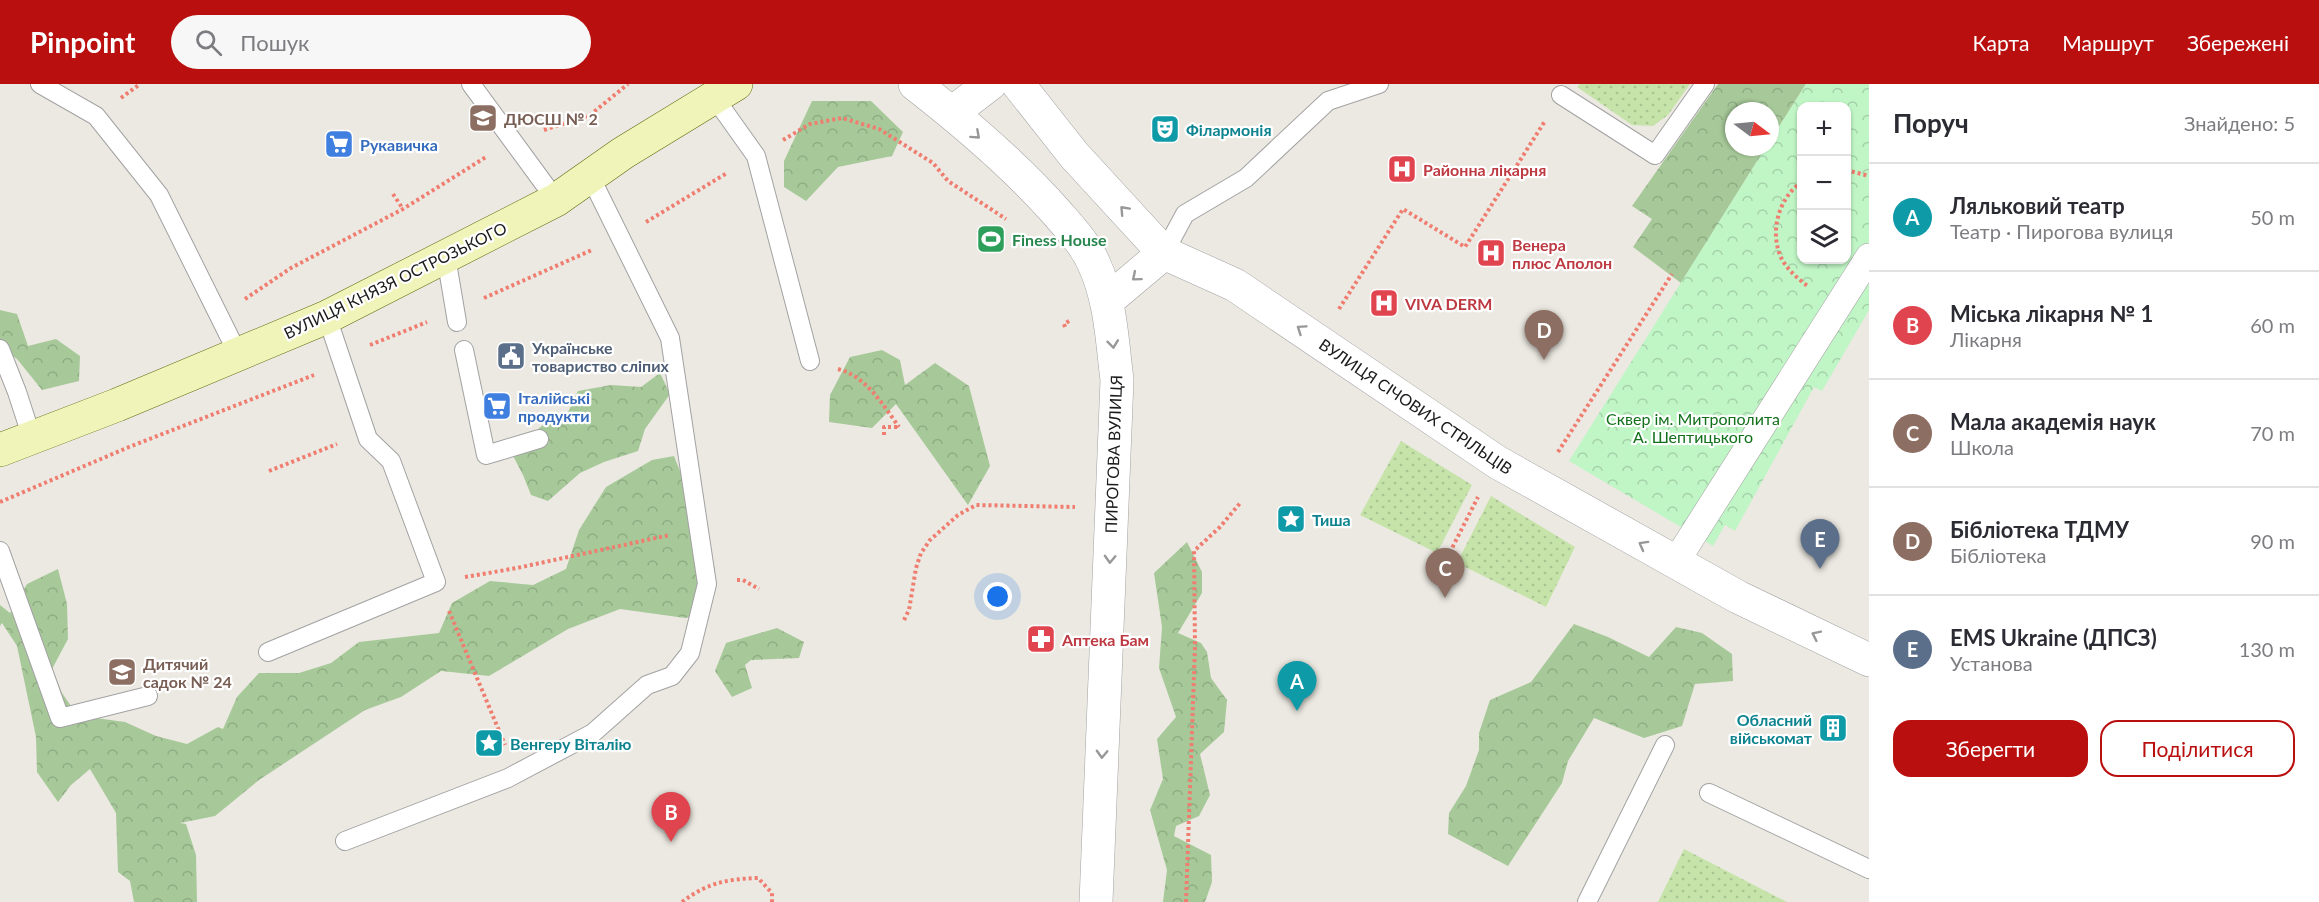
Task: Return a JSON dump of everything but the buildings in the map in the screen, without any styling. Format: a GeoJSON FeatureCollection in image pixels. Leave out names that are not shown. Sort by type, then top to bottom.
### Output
{"type":"FeatureCollection","features":[{"type":"Feature","properties":{"kind":"main road","name":"ВУЛИЦЯ КНЯЗЯ ОСТРОЗЬКОГО"},"geometry":{"type":"LineString","coordinates":[[0,450],[327,317],[556,201],[623,153],[725,91]]}},
{"type":"Feature","properties":{"kind":"street","name":"ПИРОГОВА ВУЛИЦЯ"},"geometry":{"type":"LineString","coordinates":[[915,84],[952,113],[1037,190],[1073,231],[1094,263],[1107,301],[1117,380],[1096,902]]}},
{"type":"Feature","properties":{"kind":"street"},"geometry":{"type":"LineString","coordinates":[[952,113],[990,84]]}},
{"type":"Feature","properties":{"kind":"street","name":"ВУЛИЦЯ СІЧОВИХ СТРІЛЬЦІВ"},"geometry":{"type":"LineString","coordinates":[[1018,84],[1074,155],[1164,253],[1235,285],[1497,462],[1738,597],[1869,660]]}},
{"type":"Feature","properties":{"kind":"street"},"geometry":{"type":"LineString","coordinates":[[1107,301],[1164,253]]}},
{"type":"Feature","properties":{"kind":"street"},"geometry":{"type":"LineString","coordinates":[[1675,562],[1869,257]]}},
{"type":"Feature","properties":{"kind":"lane"},"geometry":{"type":"LineString","coordinates":[[40,84],[96,116],[159,195],[238,354]]}},
{"type":"Feature","properties":{"kind":"lane"},"geometry":{"type":"LineString","coordinates":[[471,84],[556,201]]}},
{"type":"Feature","properties":{"kind":"lane"},"geometry":{"type":"LineString","coordinates":[[1164,253],[1185,214],[1246,178],[1328,101],[1378,84]]}},
{"type":"Feature","properties":{"kind":"lane"},"geometry":{"type":"LineString","coordinates":[[1561,95],[1655,155],[1706,84]]}},
{"type":"Feature","properties":{"kind":"lane"},"geometry":{"type":"LineString","coordinates":[[725,91],[756,156],[810,361]]}},
{"type":"Feature","properties":{"kind":"lane"},"geometry":{"type":"LineString","coordinates":[[345,841],[516,774],[593,733],[647,685],[672,676],[690,653],[707,584],[670,338],[590,176]]}},
{"type":"Feature","properties":{"kind":"lane"},"geometry":{"type":"LineString","coordinates":[[446,257],[456,316]]}},
{"type":"Feature","properties":{"kind":"lane"},"geometry":{"type":"LineString","coordinates":[[268,652],[436,582],[391,461],[368,439],[327,317]]}},
{"type":"Feature","properties":{"kind":"lane"},"geometry":{"type":"LineString","coordinates":[[0,349],[32,438]]}},
{"type":"Feature","properties":{"kind":"lane"},"geometry":{"type":"LineString","coordinates":[[464,350],[486,454],[539,439]]}},
{"type":"Feature","properties":{"kind":"lane"},"geometry":{"type":"LineString","coordinates":[[0,551],[60,718],[148,696]]}},
{"type":"Feature","properties":{"kind":"lane"},"geometry":{"type":"LineString","coordinates":[[1587,902],[1665,745]]}},
{"type":"Feature","properties":{"kind":"lane"},"geometry":{"type":"LineString","coordinates":[[1709,793],[1869,869]]}},
{"type":"Feature","properties":{"kind":"path"},"geometry":{"type":"LineString","coordinates":[[218,316],[291,268],[403,209],[512,140],[590,115],[625,85]]}},
{"type":"Feature","properties":{"kind":"path"},"geometry":{"type":"LineString","coordinates":[[1336,313],[1403,209],[1465,247],[1561,95]]}},
{"type":"Feature","properties":{"kind":"path"},"geometry":{"type":"LineString","coordinates":[[0,502],[129,447],[343,364],[364,347],[456,316],[620,238],[810,124],[842,118],[879,129],[933,164],[948,181],[1013,222]]}},
{"type":"Feature","properties":{"kind":"path"},"geometry":{"type":"LineString","coordinates":[[1851,171],[1869,176]]}},
{"type":"Feature","properties":{"kind":"path"},"geometry":{"type":"LineString","coordinates":[[1797,185],[1781,205],[1775,230],[1780,256],[1796,277],[1836,308]]}},
{"type":"Feature","properties":{"kind":"path"},"geometry":{"type":"LineString","coordinates":[[393,194],[403,209]]}},
{"type":"Feature","properties":{"kind":"path"},"geometry":{"type":"LineString","coordinates":[[1537,485],[1672,274]]}},
{"type":"Feature","properties":{"kind":"path"},"geometry":{"type":"LineString","coordinates":[[810,361],[851,372],[871,390],[900,427],[884,427],[884,435]]}},
{"type":"Feature","properties":{"kind":"path"},"geometry":{"type":"LineString","coordinates":[[269,471],[326,449]]}},
{"type":"Feature","properties":{"kind":"path"},"geometry":{"type":"LineString","coordinates":[[1447,558],[1497,462]]}},
{"type":"Feature","properties":{"kind":"path"},"geometry":{"type":"LineString","coordinates":[[1186,902],[1195,646],[1194,550],[1220,528],[1241,502]]}},
{"type":"Feature","properties":{"kind":"path"},"geometry":{"type":"LineString","coordinates":[[904,621],[909,610],[916,568],[921,553],[930,540],[958,515],[976,505],[1079,507]]}},
{"type":"Feature","properties":{"kind":"path"},"geometry":{"type":"LineString","coordinates":[[436,582],[517,568],[698,529]]}},
{"type":"Feature","properties":{"kind":"path"},"geometry":{"type":"LineString","coordinates":[[446,604],[474,666],[516,774]]}},
{"type":"Feature","properties":{"kind":"path"},"geometry":{"type":"LineString","coordinates":[[682,902],[695,892],[726,879],[758,878],[772,893],[772,902]]}},
{"type":"Feature","properties":{"kind":"green space"},"geometry":{"type":"Polygon","coordinates":[[[1580,84],[1690,84],[1668,115],[1653,126],[1632,125],[1577,87],[1580,84]]]}},
{"type":"Feature","properties":{"kind":"green space"},"geometry":{"type":"Polygon","coordinates":[[[1718,84],[1806,84],[1779,127],[1779,102],[1725,102],[1725,156],[1760,156],[1681,283],[1633,247],[1652,219],[1632,206],[1718,84]]]}},
{"type":"Feature","properties":{"kind":"green space","name":"Сквер ім. Митрополита А. Шептицького"},"geometry":{"type":"Polygon","coordinates":[[[1806,84],[1869,84],[1869,310],[1822,391],[1814,387],[1735,531],[1725,525],[1713,546],[1569,461],[1760,156],[1779,156],[1779,127],[1806,84]]]}},
{"type":"Feature","properties":{"kind":"green space"},"geometry":{"type":"Polygon","coordinates":[[[812,101],[871,101],[903,132],[892,156],[838,167],[806,201],[784,187],[784,161],[812,101]]]}},
{"type":"Feature","properties":{"kind":"green space"},"geometry":{"type":"Polygon","coordinates":[[[0,310],[17,314],[28,346],[56,339],[80,356],[79,381],[42,390],[17,359],[0,347],[0,310]]]}},
{"type":"Feature","properties":{"kind":"green space"},"geometry":{"type":"Polygon","coordinates":[[[882,350],[900,360],[905,385],[935,363],[969,386],[990,466],[968,505],[896,404],[872,428],[829,422],[830,395],[850,357],[882,350]]]}},
{"type":"Feature","properties":{"kind":"green space"},"geometry":{"type":"Polygon","coordinates":[[[660,373],[670,394],[645,429],[638,451],[580,473],[548,501],[531,495],[511,452],[543,425],[563,423],[578,391],[611,385],[641,387],[660,373]]]}},
{"type":"Feature","properties":{"kind":"green space"},"geometry":{"type":"Polygon","coordinates":[[[1401,441],[1472,485],[1437,553],[1360,515],[1401,441]]]}},
{"type":"Feature","properties":{"kind":"green space"},"geometry":{"type":"Polygon","coordinates":[[[674,456],[691,499],[693,522],[715,568],[705,614],[685,618],[620,609],[568,629],[489,676],[441,671],[401,697],[365,710],[259,780],[215,816],[180,823],[186,824],[196,855],[197,902],[134,902],[130,881],[118,872],[116,813],[90,769],[71,785],[58,802],[37,772],[36,737],[17,646],[2,623],[0,626],[0,605],[10,613],[27,584],[58,569],[67,604],[68,639],[52,669],[62,693],[71,706],[96,718],[125,722],[156,736],[187,744],[218,727],[223,729],[237,697],[259,673],[299,673],[331,663],[359,642],[439,633],[452,603],[490,581],[533,585],[566,569],[579,530],[606,487],[652,460],[674,456]]]}},
{"type":"Feature","properties":{"kind":"green space"},"geometry":{"type":"Polygon","coordinates":[[[1491,496],[1575,547],[1546,607],[1457,563],[1491,496]]]}},
{"type":"Feature","properties":{"kind":"green space"},"geometry":{"type":"Polygon","coordinates":[[[1187,542],[1202,572],[1202,593],[1178,633],[1201,643],[1207,652],[1211,678],[1227,700],[1224,732],[1200,754],[1210,795],[1199,816],[1176,826],[1174,836],[1211,855],[1212,882],[1205,902],[1163,902],[1167,870],[1150,810],[1163,779],[1157,739],[1176,717],[1159,668],[1162,627],[1154,573],[1187,542]]]}},
{"type":"Feature","properties":{"kind":"green space"},"geometry":{"type":"Polygon","coordinates":[[[1574,624],[1649,657],[1676,627],[1702,633],[1732,654],[1733,681],[1695,684],[1682,726],[1644,738],[1594,718],[1568,761],[1562,783],[1508,866],[1448,834],[1449,813],[1466,786],[1479,750],[1479,733],[1490,700],[1531,682],[1574,624]]]}},
{"type":"Feature","properties":{"kind":"green space"},"geometry":{"type":"Polygon","coordinates":[[[777,628],[804,642],[799,658],[751,660],[745,665],[752,688],[732,697],[715,671],[726,643],[777,628]]]}},
{"type":"Feature","properties":{"kind":"green space"},"geometry":{"type":"Polygon","coordinates":[[[1684,849],[1787,902],[1658,902],[1684,849]]]}},
{"type":"Feature","properties":{"kind":"place","name":"ДЮСШ № 2"},"geometry":{"type":"Point","coordinates":[483,118]}},
{"type":"Feature","properties":{"kind":"place","name":"Філармонія"},"geometry":{"type":"Point","coordinates":[1165,129]}},
{"type":"Feature","properties":{"kind":"place","name":"Рукавичка"},"geometry":{"type":"Point","coordinates":[339,144]}},
{"type":"Feature","properties":{"kind":"place","name":"Районна лікарня"},"geometry":{"type":"Point","coordinates":[1402,169]}},
{"type":"Feature","properties":{"kind":"place","name":"Finess House"},"geometry":{"type":"Point","coordinates":[991,239]}},
{"type":"Feature","properties":{"kind":"place","name":"Венера плюс Аполон"},"geometry":{"type":"Point","coordinates":[1491,253]}},
{"type":"Feature","properties":{"kind":"place","name":"VIVA DERM"},"geometry":{"type":"Point","coordinates":[1384,303]}},
{"type":"Feature","properties":{"kind":"place","name":"Українське товариство сліпих"},"geometry":{"type":"Point","coordinates":[511,356]}},
{"type":"Feature","properties":{"kind":"place","name":"Бібліотека ТДМУ"},"geometry":{"type":"Point","coordinates":[1544,360]}},
{"type":"Feature","properties":{"kind":"place","name":"Італійські продукти"},"geometry":{"type":"Point","coordinates":[497,406]}},
{"type":"Feature","properties":{"kind":"place","name":"Тиша"},"geometry":{"type":"Point","coordinates":[1291,519]}},
{"type":"Feature","properties":{"kind":"place","name":"EMS Ukraine (ДПСЗ)"},"geometry":{"type":"Point","coordinates":[1820,569]}},
{"type":"Feature","properties":{"kind":"place","name":"Мала академія наук"},"geometry":{"type":"Point","coordinates":[1445,598]}},
{"type":"Feature","properties":{"kind":"place","name":"Аптека Бам"},"geometry":{"type":"Point","coordinates":[1041,639]}},
{"type":"Feature","properties":{"kind":"place","name":"Дитячий садок № 24"},"geometry":{"type":"Point","coordinates":[122,672]}},
{"type":"Feature","properties":{"kind":"place","name":"Ляльковий театр"},"geometry":{"type":"Point","coordinates":[1297,711]}},
{"type":"Feature","properties":{"kind":"place","name":"Обласний військомат"},"geometry":{"type":"Point","coordinates":[1833,728]}},
{"type":"Feature","properties":{"kind":"place","name":"Венгеру Віталію"},"geometry":{"type":"Point","coordinates":[489,743]}},
{"type":"Feature","properties":{"kind":"place","name":"Міська лікарня № 1"},"geometry":{"type":"Point","coordinates":[671,842]}}]}
